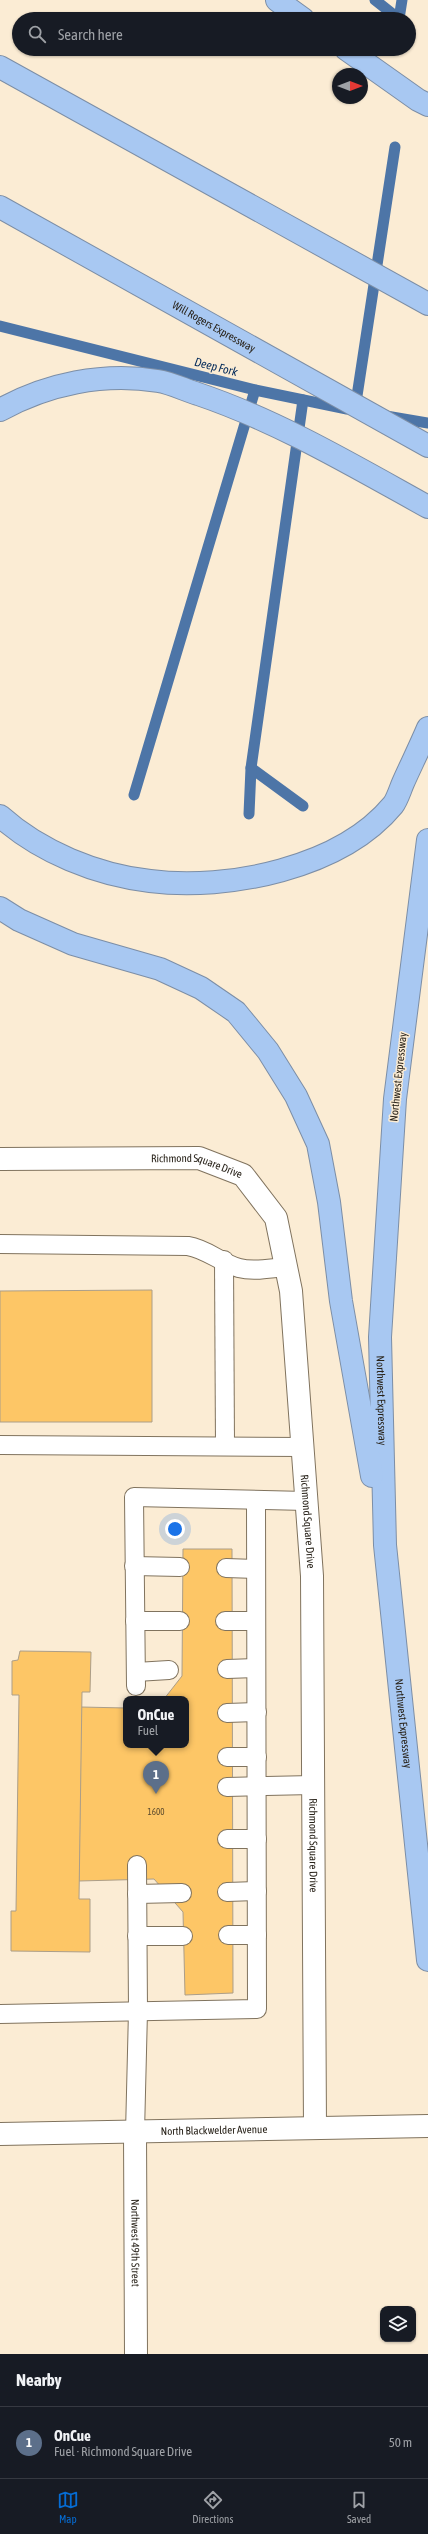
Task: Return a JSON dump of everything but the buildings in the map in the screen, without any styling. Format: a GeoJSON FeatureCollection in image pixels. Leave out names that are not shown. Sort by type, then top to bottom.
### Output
{"type":"FeatureCollection","features":[{"type":"Feature","properties":{"kind":"highway"},"geometry":{"type":"LineString","coordinates":[[277,0],[294,12]]}},
{"type":"Feature","properties":{"kind":"highway"},"geometry":{"type":"LineString","coordinates":[[356,56],[418,100],[428,105]]}},
{"type":"Feature","properties":{"kind":"highway"},"geometry":{"type":"LineString","coordinates":[[0,67],[428,304]]}},
{"type":"Feature","properties":{"kind":"highway","name":"Will Rogers Expressway"},"geometry":{"type":"LineString","coordinates":[[0,207],[428,446]]}},
{"type":"Feature","properties":{"kind":"highway"},"geometry":{"type":"LineString","coordinates":[[0,410],[38,391],[71,383],[106,379],[158,381],[230,405],[338,458],[428,507]]}},
{"type":"Feature","properties":{"kind":"highway"},"geometry":{"type":"LineString","coordinates":[[0,816],[14,829],[50,850],[102,871],[151,881],[201,882],[250,878],[298,865],[328,853],[359,836],[394,805],[428,728]]}},
{"type":"Feature","properties":{"kind":"highway","name":"Northwest Expressway"},"geometry":{"type":"LineString","coordinates":[[428,840],[393,1123],[380,1337],[384,1545],[428,1960]]}},
{"type":"Feature","properties":{"kind":"highway"},"geometry":{"type":"LineString","coordinates":[[0,908],[19,920],[73,944],[160,969],[201,988],[236,1012],[268,1051],[296,1096],[318,1144],[329,1202],[341,1300],[384,1545]]}},
{"type":"Feature","properties":{"kind":"street","name":"Richmond Square Drive"},"geometry":{"type":"LineString","coordinates":[[0,1158],[199,1158],[243,1175],[276,1218],[291,1291],[312,1576],[314,2128]]}},
{"type":"Feature","properties":{"kind":"street","name":"North Blackwelder Avenue"},"geometry":{"type":"LineString","coordinates":[[0,2134],[428,2126]]}},
{"type":"Feature","properties":{"kind":"street","name":"Northwest 49th Street"},"geometry":{"type":"LineString","coordinates":[[135,2132],[136,2354]]}},
{"type":"Feature","properties":{"kind":"lane"},"geometry":{"type":"LineString","coordinates":[[0,1244],[188,1246],[202,1248],[238,1268],[251,1270],[286,1267]]}},
{"type":"Feature","properties":{"kind":"lane"},"geometry":{"type":"LineString","coordinates":[[224,1260],[225,1446]]}},
{"type":"Feature","properties":{"kind":"lane"},"geometry":{"type":"LineString","coordinates":[[0,1445],[302,1447]]}},
{"type":"Feature","properties":{"kind":"lane"},"geometry":{"type":"LineString","coordinates":[[168,1670],[136,1679],[134,1497],[306,1501]]}},
{"type":"Feature","properties":{"kind":"lane"},"geometry":{"type":"LineString","coordinates":[[0,2014],[257,2009],[256,1501]]}},
{"type":"Feature","properties":{"kind":"lane"},"geometry":{"type":"LineString","coordinates":[[134,1566],[180,1567]]}},
{"type":"Feature","properties":{"kind":"lane"},"geometry":{"type":"LineString","coordinates":[[226,1568],[256,1569]]}},
{"type":"Feature","properties":{"kind":"lane"},"geometry":{"type":"LineString","coordinates":[[135,1621],[180,1621]]}},
{"type":"Feature","properties":{"kind":"lane"},"geometry":{"type":"LineString","coordinates":[[225,1621],[256,1621]]}},
{"type":"Feature","properties":{"kind":"lane"},"geometry":{"type":"LineString","coordinates":[[227,1669],[256,1668]]}},
{"type":"Feature","properties":{"kind":"lane"},"geometry":{"type":"LineString","coordinates":[[227,1713],[257,1712]]}},
{"type":"Feature","properties":{"kind":"lane"},"geometry":{"type":"LineString","coordinates":[[227,1757],[257,1757]]}},
{"type":"Feature","properties":{"kind":"lane"},"geometry":{"type":"LineString","coordinates":[[227,1787],[313,1785]]}},
{"type":"Feature","properties":{"kind":"lane"},"geometry":{"type":"LineString","coordinates":[[227,1839],[257,1839]]}},
{"type":"Feature","properties":{"kind":"lane"},"geometry":{"type":"LineString","coordinates":[[135,2132],[138,2011],[137,1866]]}},
{"type":"Feature","properties":{"kind":"lane"},"geometry":{"type":"LineString","coordinates":[[227,1892],[257,1891]]}},
{"type":"Feature","properties":{"kind":"lane"},"geometry":{"type":"LineString","coordinates":[[137,1894],[182,1893]]}},
{"type":"Feature","properties":{"kind":"lane"},"geometry":{"type":"LineString","coordinates":[[228,1935],[257,1935]]}},
{"type":"Feature","properties":{"kind":"lane"},"geometry":{"type":"LineString","coordinates":[[137,1936],[183,1936]]}},
{"type":"Feature","properties":{"kind":"waterway"},"geometry":{"type":"LineString","coordinates":[[375,0],[390,12]]}},
{"type":"Feature","properties":{"kind":"waterway"},"geometry":{"type":"LineString","coordinates":[[400,12],[402,0]]}},
{"type":"Feature","properties":{"kind":"waterway"},"geometry":{"type":"LineString","coordinates":[[355,409],[395,147]]}},
{"type":"Feature","properties":{"kind":"waterway","name":"Deep Fork"},"geometry":{"type":"LineString","coordinates":[[0,326],[255,390],[347,409]]}},
{"type":"Feature","properties":{"kind":"waterway"},"geometry":{"type":"LineString","coordinates":[[134,795],[255,390]]}},
{"type":"Feature","properties":{"kind":"waterway"},"geometry":{"type":"LineString","coordinates":[[249,814],[251,768],[303,400]]}},
{"type":"Feature","properties":{"kind":"waterway","name":"Deep Fork"},"geometry":{"type":"LineString","coordinates":[[386,416],[428,423]]}},
{"type":"Feature","properties":{"kind":"waterway"},"geometry":{"type":"LineString","coordinates":[[251,768],[303,806]]}},
{"type":"Feature","properties":{"kind":"place","name":"OnCue"},"geometry":{"type":"Point","coordinates":[156,1794]}}]}
